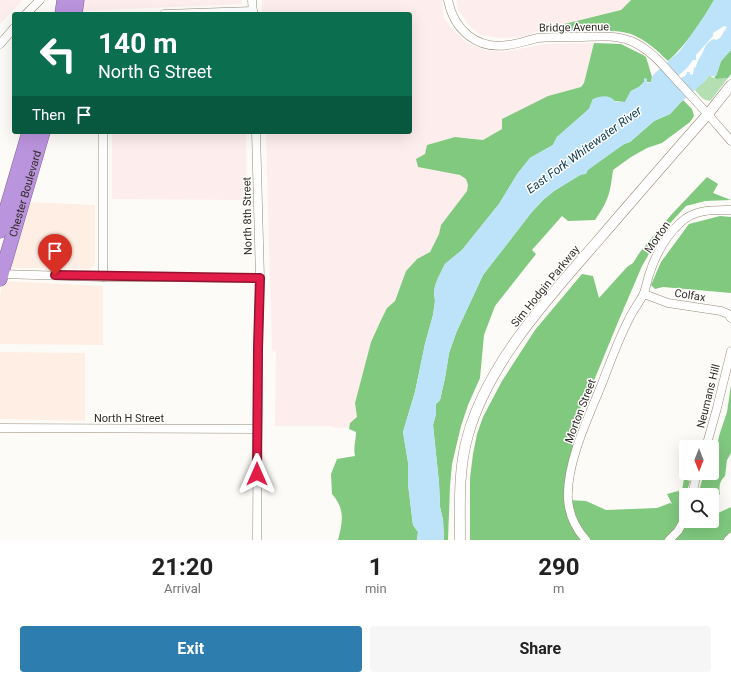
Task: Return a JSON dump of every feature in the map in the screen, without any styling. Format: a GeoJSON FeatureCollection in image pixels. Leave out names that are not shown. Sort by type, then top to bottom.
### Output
{"type":"FeatureCollection","features":[{"type":"Feature","properties":{"kind":"highway"},"geometry":{"type":"LineString","coordinates":[[62,12],[64,0]]}},
{"type":"Feature","properties":{"kind":"highway"},"geometry":{"type":"LineString","coordinates":[[75,12],[77,0]]}},
{"type":"Feature","properties":{"kind":"highway","name":"Chester Boulevard"},"geometry":{"type":"LineString","coordinates":[[0,231],[28,134]]}},
{"type":"Feature","properties":{"kind":"highway","name":"Chester Boulevard"},"geometry":{"type":"LineString","coordinates":[[0,276],[42,134]]}},
{"type":"Feature","properties":{"kind":"street"},"geometry":{"type":"LineString","coordinates":[[28,12],[40,0]]}},
{"type":"Feature","properties":{"kind":"street"},"geometry":{"type":"LineString","coordinates":[[252,0],[253,12]]}},
{"type":"Feature","properties":{"kind":"street","name":"Bridge Avenue"},"geometry":{"type":"LineString","coordinates":[[448,0],[452,16],[460,28],[474,40],[482,44],[499,46],[543,38],[613,37],[629,41],[643,47],[650,52],[731,141]]}},
{"type":"Feature","properties":{"kind":"street"},"geometry":{"type":"LineString","coordinates":[[0,44],[12,30]]}},
{"type":"Feature","properties":{"kind":"street","name":"Sim Hodgin Parkway"},"geometry":{"type":"LineString","coordinates":[[460,540],[460,481],[464,449],[473,420],[495,374],[518,338],[550,296],[708,114],[731,84]]}},
{"type":"Feature","properties":{"kind":"street"},"geometry":{"type":"LineString","coordinates":[[102,277],[103,134]]}},
{"type":"Feature","properties":{"kind":"street","name":"North 8th Street"},"geometry":{"type":"LineString","coordinates":[[256,134],[260,278],[257,430],[257,540]]}},
{"type":"Feature","properties":{"kind":"street","name":"Morton"},"geometry":{"type":"LineString","coordinates":[[644,294],[654,260],[665,242],[680,223],[686,218],[699,212],[710,210],[731,210]]}},
{"type":"Feature","properties":{"kind":"street"},"geometry":{"type":"LineString","coordinates":[[0,276],[260,278]]}},
{"type":"Feature","properties":{"kind":"street","name":"Colfax"},"geometry":{"type":"LineString","coordinates":[[644,294],[668,303],[721,311],[728,314],[731,318]]}},
{"type":"Feature","properties":{"kind":"street","name":"Morton Street"},"geometry":{"type":"LineString","coordinates":[[586,540],[577,529],[568,505],[572,466],[585,425],[618,342],[629,317],[644,294]]}},
{"type":"Feature","properties":{"kind":"street","name":"Neumans Hill"},"geometry":{"type":"LineString","coordinates":[[708,440],[731,351]]}},
{"type":"Feature","properties":{"kind":"street","name":"North H Street"},"geometry":{"type":"LineString","coordinates":[[0,428],[257,430]]}},
{"type":"Feature","properties":{"kind":"street"},"geometry":{"type":"LineString","coordinates":[[669,540],[680,528]]}},
{"type":"Feature","properties":{"kind":"street"},"geometry":{"type":"LineString","coordinates":[[728,540],[731,537]]}},
{"type":"Feature","properties":{"kind":"shaded area"},"geometry":{"type":"Polygon","coordinates":[[[0,0],[23,0],[0,24],[0,0]]]}},
{"type":"Feature","properties":{"kind":"shaded area"},"geometry":{"type":"Polygon","coordinates":[[[84,0],[242,0],[242,4],[82,11],[84,0]]]}},
{"type":"Feature","properties":{"kind":"shaded area"},"geometry":{"type":"Polygon","coordinates":[[[262,0],[442,0],[443,17],[453,30],[466,42],[484,50],[502,52],[545,44],[594,43],[584,83],[581,87],[548,96],[502,119],[502,129],[483,140],[455,137],[427,145],[425,154],[442,171],[460,175],[466,179],[468,185],[467,191],[441,225],[439,234],[430,252],[417,259],[406,271],[395,301],[387,308],[381,320],[371,342],[355,403],[357,417],[350,423],[350,427],[275,426],[276,352],[272,351],[266,134],[412,134],[412,12],[262,12],[262,0]]]}},
{"type":"Feature","properties":{"kind":"shaded area"},"geometry":{"type":"Polygon","coordinates":[[[457,0],[631,0],[621,10],[556,26],[556,31],[536,32],[522,37],[501,38],[480,35],[467,23],[458,9],[457,0]]]}},
{"type":"Feature","properties":{"kind":"shaded area"},"geometry":{"type":"Polygon","coordinates":[[[112,134],[246,134],[247,200],[112,199],[112,134]]]}},
{"type":"Feature","properties":{"kind":"shaded area"},"geometry":{"type":"Polygon","coordinates":[[[26,202],[95,205],[95,265],[89,269],[14,268],[10,265],[26,202]]]}},
{"type":"Feature","properties":{"kind":"shaded area"},"geometry":{"type":"Polygon","coordinates":[[[6,281],[103,286],[103,345],[0,344],[0,298],[2,285],[6,281]]]}},
{"type":"Feature","properties":{"kind":"shaded area"},"geometry":{"type":"Polygon","coordinates":[[[0,352],[85,353],[85,421],[0,419],[0,352]]]}},
{"type":"Feature","properties":{"kind":"green space"},"geometry":{"type":"Polygon","coordinates":[[[631,0],[714,0],[681,48],[668,61],[642,39],[631,34],[605,30],[556,31],[556,26],[621,10],[631,0]]]}},
{"type":"Feature","properties":{"kind":"green space"},"geometry":{"type":"Polygon","coordinates":[[[594,43],[621,44],[646,57],[652,77],[651,82],[644,82],[639,87],[631,91],[625,102],[593,99],[589,109],[557,137],[553,145],[530,158],[518,173],[499,204],[462,250],[445,264],[435,286],[433,315],[415,392],[403,432],[408,462],[408,484],[413,525],[418,532],[417,540],[338,540],[342,516],[339,505],[332,494],[331,474],[337,459],[355,456],[354,450],[356,432],[349,429],[350,423],[357,417],[355,403],[371,342],[387,308],[395,301],[406,271],[417,259],[430,252],[439,234],[441,225],[467,191],[468,185],[466,179],[460,175],[418,167],[416,159],[425,154],[427,145],[455,137],[483,140],[502,129],[502,119],[548,96],[581,87],[584,83],[594,43]]]}},
{"type":"Feature","properties":{"kind":"green space"},"geometry":{"type":"Polygon","coordinates":[[[731,50],[731,74],[728,78],[716,79],[714,77],[716,76],[721,61],[731,50]]]}},
{"type":"Feature","properties":{"kind":"green space"},"geometry":{"type":"Polygon","coordinates":[[[710,74],[710,76],[716,79],[728,78],[711,100],[708,101],[702,98],[694,89],[705,81],[710,74]]]}},
{"type":"Feature","properties":{"kind":"green space"},"geometry":{"type":"Polygon","coordinates":[[[683,100],[692,109],[694,116],[690,122],[662,143],[647,148],[613,170],[608,196],[595,220],[568,221],[562,216],[532,250],[536,254],[495,306],[484,335],[480,378],[468,405],[461,426],[452,464],[448,540],[444,540],[433,425],[436,414],[436,404],[440,400],[449,353],[456,333],[483,275],[531,213],[543,200],[554,191],[586,173],[587,170],[624,144],[630,142],[654,121],[670,114],[683,100]]]}},
{"type":"Feature","properties":{"kind":"green space"},"geometry":{"type":"Polygon","coordinates":[[[707,177],[718,184],[713,193],[731,200],[705,201],[686,206],[661,233],[642,266],[591,388],[586,389],[580,410],[568,500],[586,501],[606,510],[657,508],[670,503],[672,504],[667,494],[679,491],[679,528],[719,528],[719,513],[731,507],[731,540],[470,540],[470,478],[477,434],[483,417],[502,381],[535,330],[582,274],[593,276],[599,298],[627,267],[633,263],[640,252],[671,215],[707,177]]]}},
{"type":"Feature","properties":{"kind":"green space"},"geometry":{"type":"Polygon","coordinates":[[[720,216],[731,217],[731,293],[663,287],[655,289],[651,285],[661,262],[689,224],[720,216]]]}},
{"type":"Feature","properties":{"kind":"green space"},"geometry":{"type":"Polygon","coordinates":[[[731,385],[731,453],[727,460],[725,476],[720,484],[719,495],[719,488],[700,488],[702,480],[719,480],[718,440],[727,412],[731,385]]]}},
{"type":"Feature","properties":{"kind":"green space"},"geometry":{"type":"Polygon","coordinates":[[[684,480],[690,481],[688,488],[682,488],[684,480]]]}},
{"type":"Feature","properties":{"kind":"water","name":"East Fork Whitewater River"},"geometry":{"type":"Polygon","coordinates":[[[714,0],[731,0],[731,50],[721,61],[716,76],[710,76],[710,74],[705,81],[670,114],[654,121],[630,142],[624,144],[588,170],[586,174],[580,175],[554,191],[543,200],[531,213],[483,275],[456,333],[449,353],[440,400],[436,404],[436,414],[433,425],[444,540],[417,540],[418,532],[413,525],[408,484],[408,462],[403,432],[415,392],[433,315],[435,286],[445,264],[462,250],[499,204],[518,173],[530,158],[553,145],[557,137],[589,109],[593,99],[605,96],[616,102],[625,102],[631,91],[639,87],[644,82],[644,78],[647,79],[647,83],[651,82],[655,73],[680,51],[714,0]],[[724,26],[713,33],[713,36],[696,55],[696,60],[693,60],[678,76],[680,79],[686,75],[687,72],[690,72],[690,75],[693,74],[694,68],[696,67],[706,45],[711,40],[720,38],[727,27],[724,26]]]}},
{"type":"Feature","properties":{"kind":"route"},"geometry":{"type":"LineString","coordinates":[[55,275],[102,277],[260,278],[257,474]]}}]}
